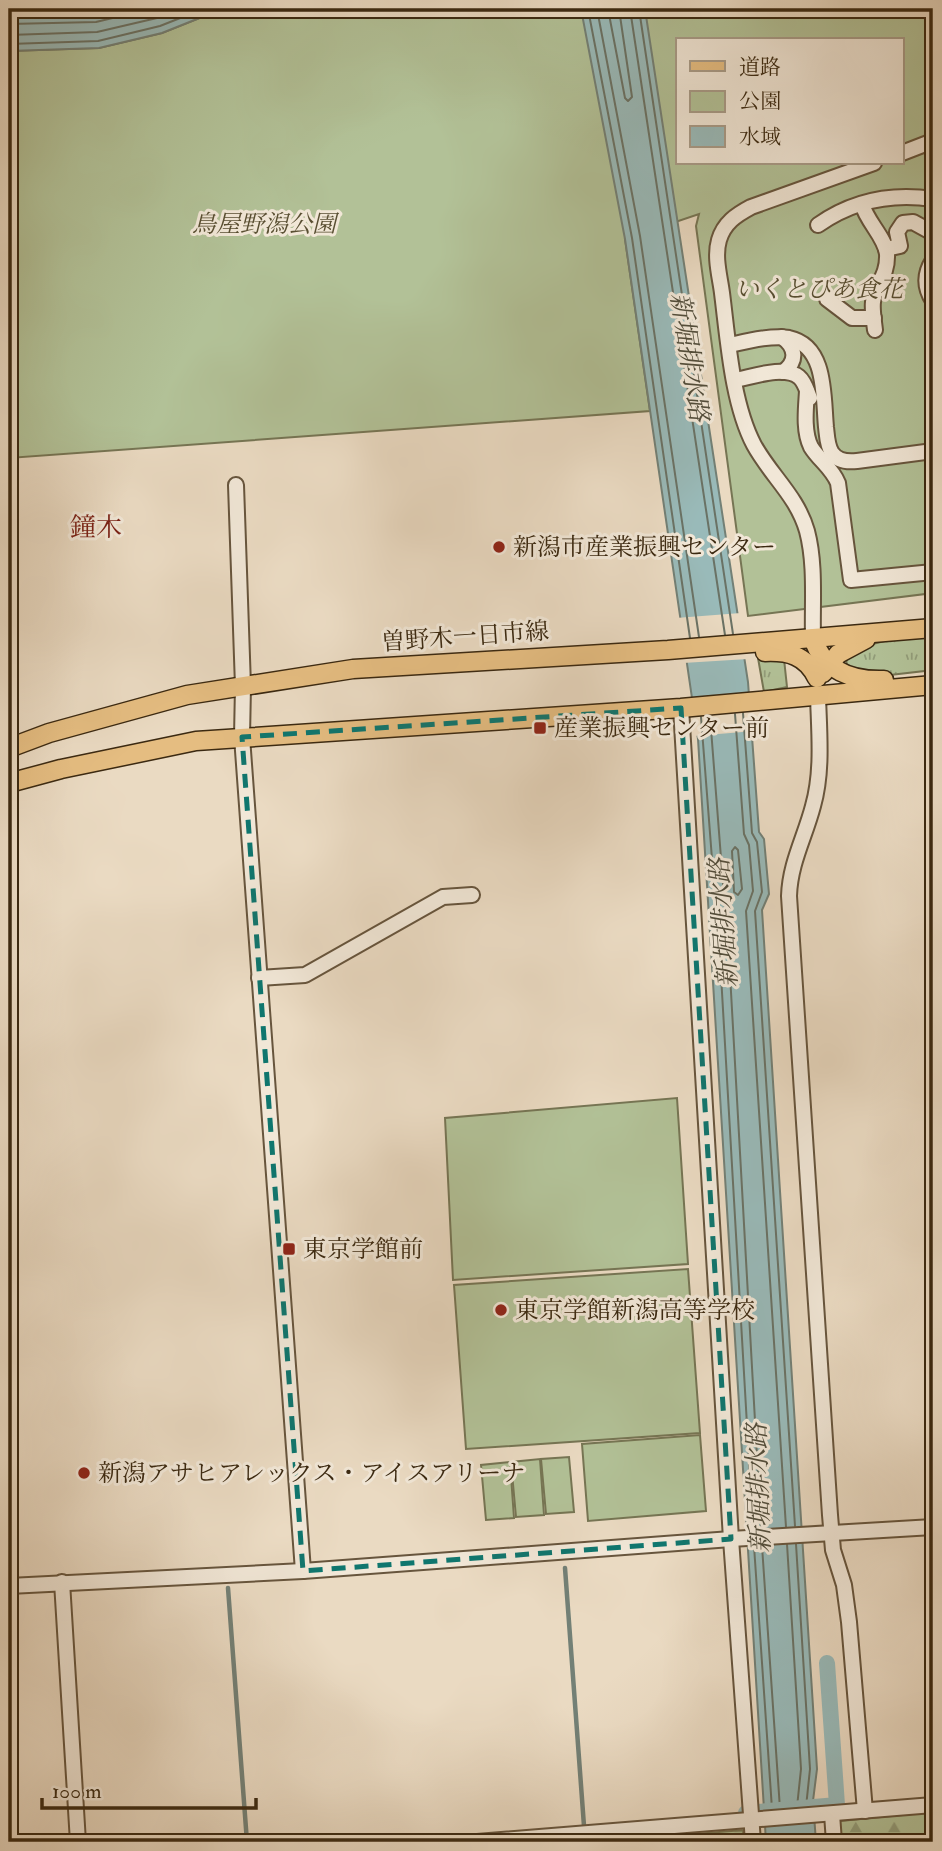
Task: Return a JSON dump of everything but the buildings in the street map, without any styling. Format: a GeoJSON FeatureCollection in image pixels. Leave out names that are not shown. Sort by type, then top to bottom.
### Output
{"type":"FeatureCollection","features":[{"type":"Feature","properties":{"kind":"main road","name":"曽野木一日市線"},"geometry":{"type":"LineString","coordinates":[[9,783],[61,769],[196,741],[779,700],[817,669],[881,633],[933,628]]}},
{"type":"Feature","properties":{"kind":"main road"},"geometry":{"type":"LineString","coordinates":[[779,700],[851,645],[881,633]]}},
{"type":"Feature","properties":{"kind":"main road","name":"曽野木一日市線"},"geometry":{"type":"LineString","coordinates":[[9,748],[50,733],[187,695],[354,669],[684,649],[749,649],[817,669],[933,682]]}},
{"type":"Feature","properties":{"kind":"main road"},"geometry":{"type":"LineString","coordinates":[[749,649],[794,654],[817,669],[856,679],[870,681],[922,678],[933,682]]}},
{"type":"Feature","properties":{"kind":"street"},"geometry":{"type":"LineString","coordinates":[[904,152],[933,141]]}},
{"type":"Feature","properties":{"kind":"street"},"geometry":{"type":"LineString","coordinates":[[864,1811],[849,1622],[844,1585],[832,1534],[790,909],[789,881],[816,793],[820,751],[811,573],[807,532],[796,503],[755,447],[741,411],[717,251],[724,228],[735,216],[751,207],[871,164]]}},
{"type":"Feature","properties":{"kind":"street"},"geometry":{"type":"LineString","coordinates":[[818,225],[844,208],[880,199],[913,196],[933,199]]}},
{"type":"Feature","properties":{"kind":"street"},"geometry":{"type":"LineString","coordinates":[[827,299],[852,318],[875,324],[873,299],[886,271],[886,249],[868,220],[862,204]]}},
{"type":"Feature","properties":{"kind":"street"},"geometry":{"type":"LineString","coordinates":[[886,249],[900,246],[897,232],[903,223],[913,222],[933,233]]}},
{"type":"Feature","properties":{"kind":"street"},"geometry":{"type":"LineString","coordinates":[[933,260],[925,283],[933,301]]}},
{"type":"Feature","properties":{"kind":"street"},"geometry":{"type":"LineString","coordinates":[[730,345],[782,337],[804,345],[817,360],[828,438],[832,454],[837,458],[846,462],[933,451]]}},
{"type":"Feature","properties":{"kind":"street"},"geometry":{"type":"LineString","coordinates":[[782,337],[791,345],[794,353],[792,364],[783,373]]}},
{"type":"Feature","properties":{"kind":"street"},"geometry":{"type":"LineString","coordinates":[[735,380],[783,373],[798,376],[807,391],[808,439],[812,448],[834,473],[838,483],[850,580],[933,572]]}},
{"type":"Feature","properties":{"kind":"street"},"geometry":{"type":"LineString","coordinates":[[236,485],[243,686],[242,737],[303,1571]]}},
{"type":"Feature","properties":{"kind":"street"},"geometry":{"type":"LineString","coordinates":[[683,708],[757,1821],[753,1842]]}},
{"type":"Feature","properties":{"kind":"street"},"geometry":{"type":"LineString","coordinates":[[259,978],[305,975],[443,897],[472,895]]}},
{"type":"Feature","properties":{"kind":"street"},"geometry":{"type":"LineString","coordinates":[[9,1586],[303,1571],[933,1527]]}},
{"type":"Feature","properties":{"kind":"street"},"geometry":{"type":"LineString","coordinates":[[62,1583],[78,1842]]}},
{"type":"Feature","properties":{"kind":"street"},"geometry":{"type":"LineString","coordinates":[[477,1842],[933,1805]]}},
{"type":"Feature","properties":{"kind":"street"},"geometry":{"type":"LineString","coordinates":[[829,1814],[834,1842]]}},
{"type":"Feature","properties":{"kind":"highlighted area"},"geometry":{"type":"Polygon","coordinates":[[[681,708],[731,1539],[303,1571],[242,737],[681,708]]]}},
{"type":"Feature","properties":{"kind":"green space","name":"鳥屋野潟公園"},"geometry":{"type":"Polygon","coordinates":[[[222,9],[933,9],[933,593],[748,616],[696,226],[699,214],[625,239],[650,411],[9,458],[9,51],[99,48],[162,33],[222,9]]]}},
{"type":"Feature","properties":{"kind":"green space"},"geometry":{"type":"Polygon","coordinates":[[[933,634],[933,670],[890,675],[847,670],[846,654],[857,649],[889,640],[933,634]]]}},
{"type":"Feature","properties":{"kind":"green space"},"geometry":{"type":"Polygon","coordinates":[[[758,658],[784,659],[787,687],[764,692],[758,658]]]}},
{"type":"Feature","properties":{"kind":"green space"},"geometry":{"type":"Polygon","coordinates":[[[677,1098],[688,1264],[453,1280],[445,1118],[677,1098]]]}},
{"type":"Feature","properties":{"kind":"green space"},"geometry":{"type":"Polygon","coordinates":[[[688,1269],[700,1433],[466,1449],[454,1285],[688,1269]]]}},
{"type":"Feature","properties":{"kind":"green space"},"geometry":{"type":"Polygon","coordinates":[[[700,1435],[706,1511],[588,1521],[582,1444],[700,1435]]]}},
{"type":"Feature","properties":{"kind":"green space"},"geometry":{"type":"Polygon","coordinates":[[[569,1457],[574,1512],[546,1514],[541,1459],[569,1457]]]}},
{"type":"Feature","properties":{"kind":"green space"},"geometry":{"type":"Polygon","coordinates":[[[540,1459],[544,1515],[516,1517],[511,1462],[540,1459]]]}},
{"type":"Feature","properties":{"kind":"green space"},"geometry":{"type":"Polygon","coordinates":[[[510,1462],[514,1518],[486,1520],[481,1465],[510,1462]]]}},
{"type":"Feature","properties":{"kind":"green space"},"geometry":{"type":"Polygon","coordinates":[[[933,1812],[933,1835],[840,1842],[840,1821],[933,1812]]]}},
{"type":"Feature","properties":{"kind":"green space"},"geometry":{"type":"Polygon","coordinates":[[[743,1830],[744,1842],[599,1842],[743,1830]]]}},
{"type":"Feature","properties":{"kind":"water"},"geometry":{"type":"Polygon","coordinates":[[[9,9],[222,9],[162,33],[99,48],[9,51],[9,9]]]}},
{"type":"Feature","properties":{"kind":"water","name":"新堀排水路"},"geometry":{"type":"Polygon","coordinates":[[[581,9],[645,9],[748,682],[759,832],[764,839],[769,894],[762,910],[817,1769],[813,1801],[816,1842],[766,1842],[698,739],[625,239],[581,9]]]}},
{"type":"Feature","properties":{"kind":"pier"},"geometry":{"type":"Polygon","coordinates":[[[741,613],[748,659],[683,663],[676,618],[741,613]]]}},
{"type":"Feature","properties":{"kind":"pier"},"geometry":{"type":"Polygon","coordinates":[[[752,694],[755,731],[694,736],[688,699],[752,694]]]}},
{"type":"Feature","properties":{"kind":"waterway"},"geometry":{"type":"LineString","coordinates":[[565,1568],[584,1826]]}},
{"type":"Feature","properties":{"kind":"waterway"},"geometry":{"type":"LineString","coordinates":[[228,1588],[247,1842]]}},
{"type":"Feature","properties":{"kind":"waterway"},"geometry":{"type":"LineString","coordinates":[[746,1822],[746,1813],[837,1805],[827,1663]]}},
{"type":"Feature","properties":{"kind":"place","name":"新潟市産業振興センター"},"geometry":{"type":"Point","coordinates":[499,547]}},
{"type":"Feature","properties":{"kind":"place","name":"産業振興センター前"},"geometry":{"type":"Point","coordinates":[540,728]}},
{"type":"Feature","properties":{"kind":"place","name":"東京学館前"},"geometry":{"type":"Point","coordinates":[289,1249]}},
{"type":"Feature","properties":{"kind":"place","name":"東京学館新潟高等学校"},"geometry":{"type":"Point","coordinates":[501,1310]}},
{"type":"Feature","properties":{"kind":"place","name":"新潟アサヒアレックス・アイスアリーナ"},"geometry":{"type":"Point","coordinates":[84,1473]}},
{"type":"Feature","properties":{"kind":"district","name":"鐘木"},"geometry":{"type":"Point","coordinates":[96,528]}},
{"type":"Feature","properties":{"kind":"park label","name":"いくとぴあ食花"},"geometry":{"type":"Point","coordinates":[819,289]}}]}
